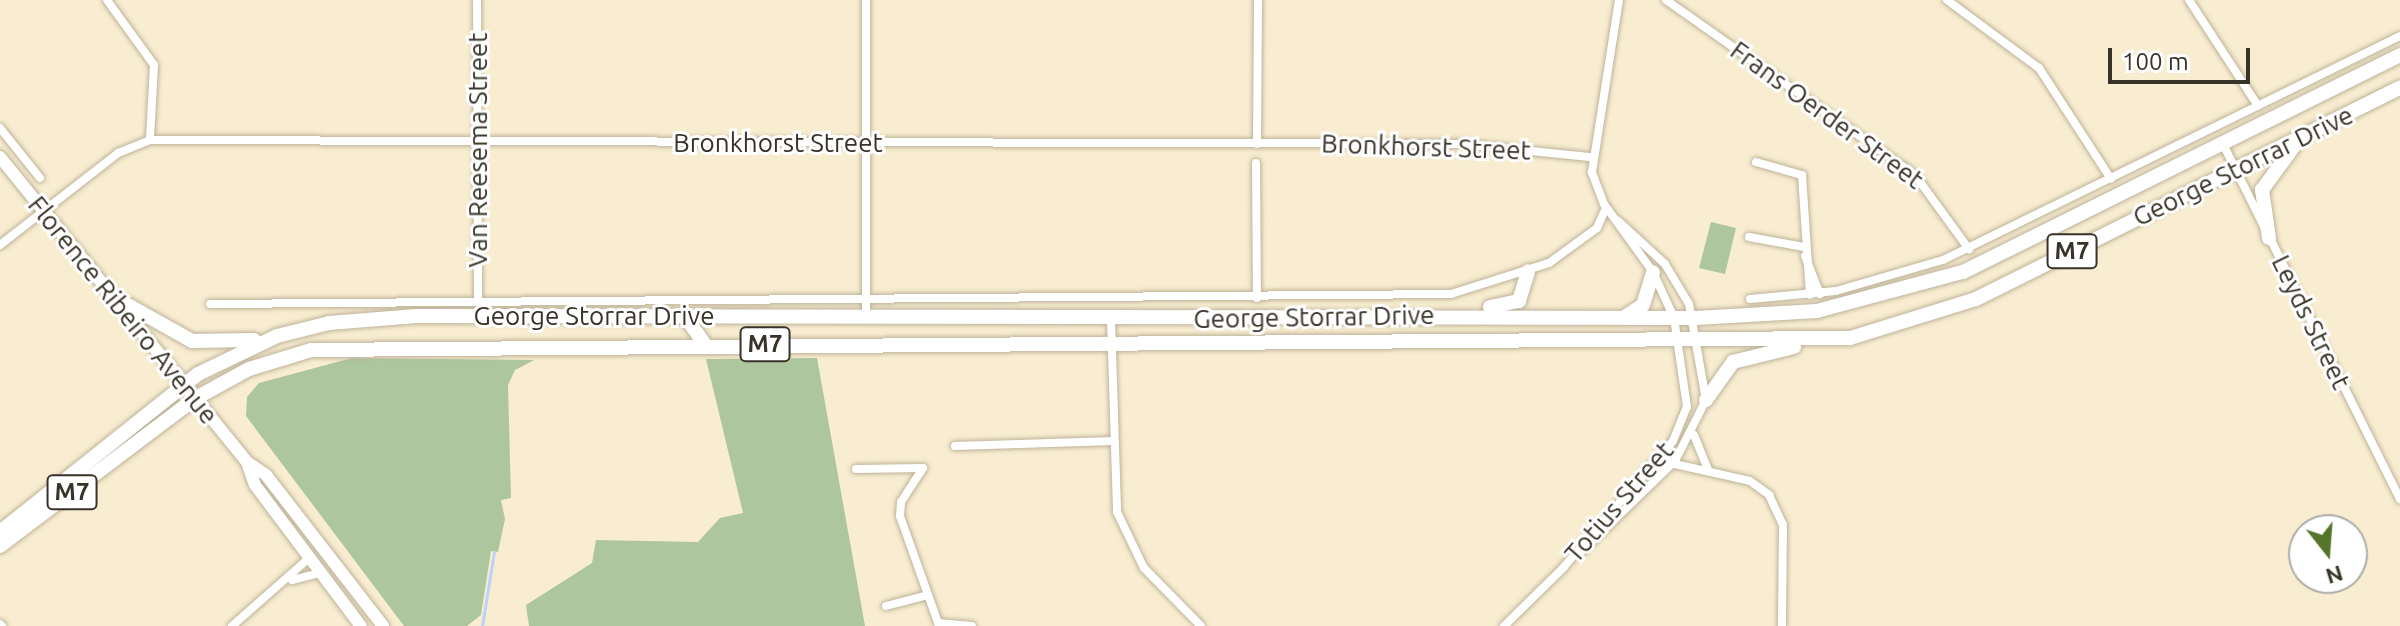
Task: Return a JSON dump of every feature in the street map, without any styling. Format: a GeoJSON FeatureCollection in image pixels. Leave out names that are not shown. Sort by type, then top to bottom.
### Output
{"type":"FeatureCollection","features":[{"type":"Feature","properties":{"kind":"main road","name":"George Storrar Drive"},"geometry":{"type":"LineString","coordinates":[[185,384],[277,336],[373,317],[1111,319],[1439,315],[1696,318],[1817,311],[1937,282],[2400,55]]}},
{"type":"Feature","properties":{"kind":"main road","name":"George Storrar Drive"},"geometry":{"type":"LineString","coordinates":[[196,398],[249,369],[311,350],[848,343],[1112,346],[1850,338],[1962,305],[2400,88]]}},
{"type":"Feature","properties":{"kind":"main road"},"geometry":{"type":"LineString","coordinates":[[2269,238],[2264,183],[2306,135]]}},
{"type":"Feature","properties":{"kind":"main road","name":"Florence Ribeiro Avenue"},"geometry":{"type":"LineString","coordinates":[[0,157],[119,300],[247,462],[308,559],[361,626]]}},
{"type":"Feature","properties":{"kind":"main road"},"geometry":{"type":"LineString","coordinates":[[1439,315],[1516,303],[1526,293],[1528,271]]}},
{"type":"Feature","properties":{"kind":"main road"},"geometry":{"type":"LineString","coordinates":[[1626,317],[1643,305],[1653,272]]}},
{"type":"Feature","properties":{"kind":"main road"},"geometry":{"type":"LineString","coordinates":[[119,300],[203,344],[277,336]]}},
{"type":"Feature","properties":{"kind":"main road"},"geometry":{"type":"LineString","coordinates":[[685,316],[705,345],[722,316]]}},
{"type":"Feature","properties":{"kind":"main road"},"geometry":{"type":"LineString","coordinates":[[848,343],[866,317],[882,337],[951,337],[972,345]]}},
{"type":"Feature","properties":{"kind":"main road"},"geometry":{"type":"LineString","coordinates":[[1706,400],[1722,371],[1746,355],[1850,338]]}},
{"type":"Feature","properties":{"kind":"main road","name":"M7"},"geometry":{"type":"LineString","coordinates":[[0,532],[185,384]]}},
{"type":"Feature","properties":{"kind":"main road","name":"M7"},"geometry":{"type":"LineString","coordinates":[[0,546],[196,398]]}},
{"type":"Feature","properties":{"kind":"main road","name":"Florence Ribeiro Avenue"},"geometry":{"type":"LineString","coordinates":[[247,462],[266,475],[383,626]]}},
{"type":"Feature","properties":{"kind":"street"},"geometry":{"type":"LineString","coordinates":[[107,0],[154,65],[150,140]]}},
{"type":"Feature","properties":{"kind":"street","name":"Van Reesema Street"},"geometry":{"type":"LineString","coordinates":[[477,0],[478,301]]}},
{"type":"Feature","properties":{"kind":"street"},"geometry":{"type":"LineString","coordinates":[[866,0],[866,317]]}},
{"type":"Feature","properties":{"kind":"street"},"geometry":{"type":"LineString","coordinates":[[1257,144],[1258,0]]}},
{"type":"Feature","properties":{"kind":"street"},"geometry":{"type":"LineString","coordinates":[[1609,212],[1590,157],[1619,0]]}},
{"type":"Feature","properties":{"kind":"street","name":"Frans Oerder Street"},"geometry":{"type":"LineString","coordinates":[[1666,0],[1915,175],[1969,249]]}},
{"type":"Feature","properties":{"kind":"street"},"geometry":{"type":"LineString","coordinates":[[1947,0],[2039,68],[2111,179]]}},
{"type":"Feature","properties":{"kind":"street"},"geometry":{"type":"LineString","coordinates":[[2189,0],[2258,106]]}},
{"type":"Feature","properties":{"kind":"street","name":"George Storrar Drive"},"geometry":{"type":"LineString","coordinates":[[1750,299],[1815,294],[1969,249],[2400,36]]}},
{"type":"Feature","properties":{"kind":"street"},"geometry":{"type":"LineString","coordinates":[[0,128],[40,178]]}},
{"type":"Feature","properties":{"kind":"street","name":"Bronkhorst Street"},"geometry":{"type":"LineString","coordinates":[[0,245],[118,153],[150,140],[1461,144],[1590,157]]}},
{"type":"Feature","properties":{"kind":"street","name":"Leyds Street"},"geometry":{"type":"LineString","coordinates":[[2223,144],[2400,499]]}},
{"type":"Feature","properties":{"kind":"street"},"geometry":{"type":"LineString","coordinates":[[1756,162],[1802,175],[1808,202],[1804,252],[1815,294]]}},
{"type":"Feature","properties":{"kind":"street"},"geometry":{"type":"LineString","coordinates":[[1256,163],[1257,298]]}},
{"type":"Feature","properties":{"kind":"street","name":"George Storrar Drive"},"geometry":{"type":"LineString","coordinates":[[210,304],[1257,298],[1451,294],[1528,271],[1595,230],[1609,212]]}},
{"type":"Feature","properties":{"kind":"street","name":"Totius Street"},"geometry":{"type":"LineString","coordinates":[[1504,626],[1675,461],[1694,434],[1706,400],[1696,318],[1665,264],[1609,212]]}},
{"type":"Feature","properties":{"kind":"street","name":"Totius Street"},"geometry":{"type":"LineString","coordinates":[[1562,569],[1673,441],[1687,407],[1681,341],[1674,318],[1653,272],[1609,212]]}},
{"type":"Feature","properties":{"kind":"street"},"geometry":{"type":"LineString","coordinates":[[1749,237],[1804,252]]}},
{"type":"Feature","properties":{"kind":"street"},"geometry":{"type":"LineString","coordinates":[[1111,319],[1114,501],[1135,557],[1201,626]]}},
{"type":"Feature","properties":{"kind":"street"},"geometry":{"type":"LineString","coordinates":[[1694,434],[1708,470]]}},
{"type":"Feature","properties":{"kind":"street"},"geometry":{"type":"LineString","coordinates":[[955,446],[1114,441]]}},
{"type":"Feature","properties":{"kind":"street"},"geometry":{"type":"LineString","coordinates":[[1673,441],[1675,461]]}},
{"type":"Feature","properties":{"kind":"street"},"geometry":{"type":"LineString","coordinates":[[1657,460],[1675,461],[1755,483],[1780,512],[1782,626]]}},
{"type":"Feature","properties":{"kind":"street"},"geometry":{"type":"LineString","coordinates":[[856,469],[923,468],[899,508],[938,623],[972,626]]}},
{"type":"Feature","properties":{"kind":"street"},"geometry":{"type":"LineString","coordinates":[[232,626],[291,580],[308,559]]}},
{"type":"Feature","properties":{"kind":"street"},"geometry":{"type":"LineString","coordinates":[[291,580],[320,573]]}},
{"type":"Feature","properties":{"kind":"street"},"geometry":{"type":"LineString","coordinates":[[886,606],[928,595]]}},
{"type":"Feature","properties":{"kind":"green space"},"geometry":{"type":"Polygon","coordinates":[[[1711,222],[1736,228],[1725,274],[1699,268],[1711,222]]]}},
{"type":"Feature","properties":{"kind":"green space"},"geometry":{"type":"Polygon","coordinates":[[[352,358],[534,360],[515,370],[508,385],[511,498],[501,500],[505,519],[498,552],[491,551],[481,615],[467,626],[404,626],[246,416],[247,397],[259,383],[352,358]]]}},
{"type":"Feature","properties":{"kind":"green space"},"geometry":{"type":"Polygon","coordinates":[[[817,358],[865,626],[529,626],[526,605],[592,563],[596,540],[698,542],[720,518],[743,513],[706,359],[817,358]]]}},
{"type":"Feature","properties":{"kind":"waterway"},"geometry":{"type":"LineString","coordinates":[[482,626],[494,552]]}}]}
